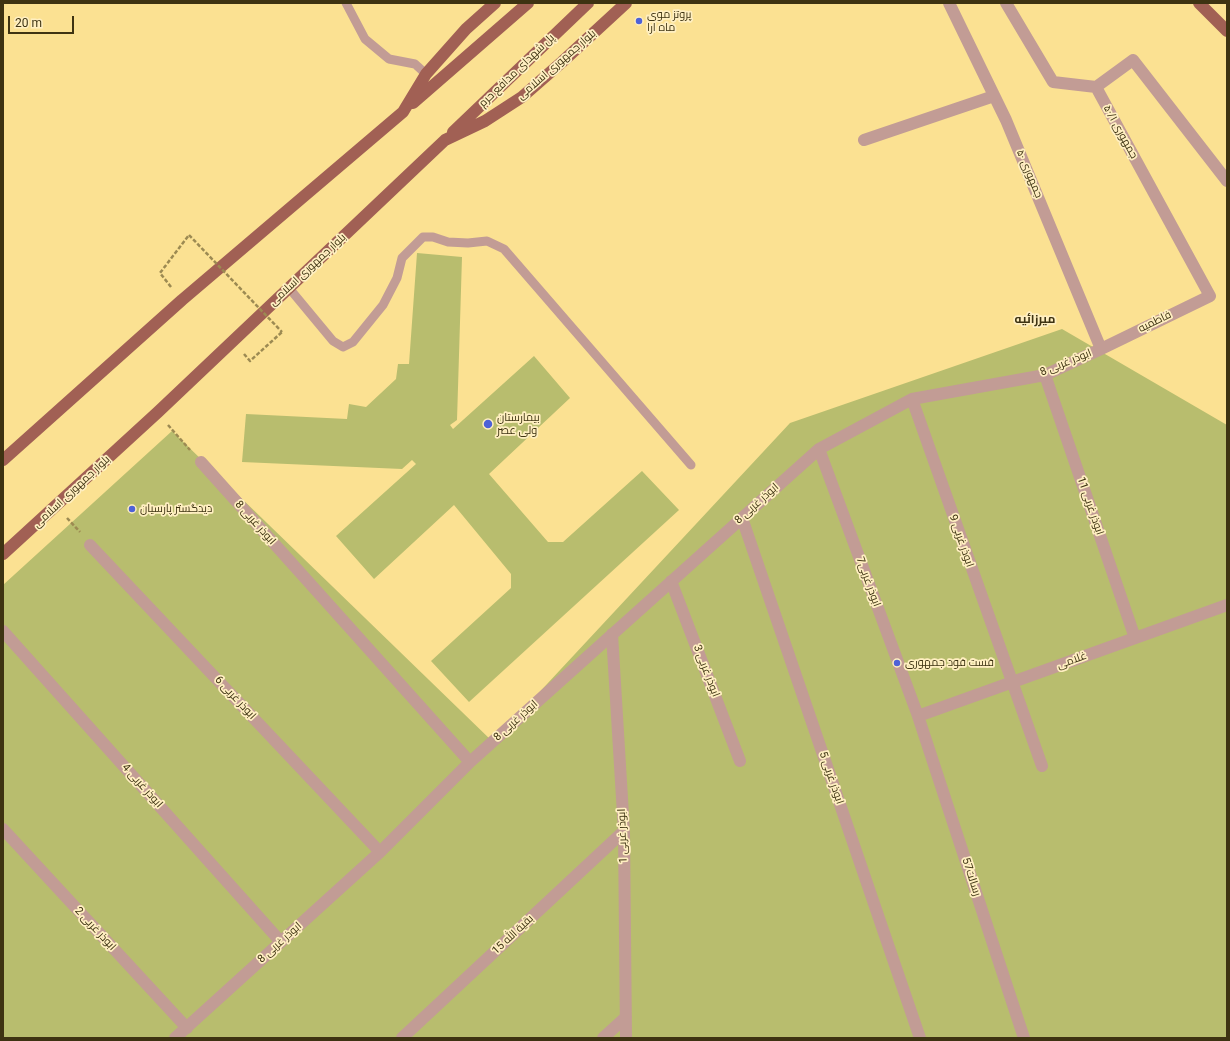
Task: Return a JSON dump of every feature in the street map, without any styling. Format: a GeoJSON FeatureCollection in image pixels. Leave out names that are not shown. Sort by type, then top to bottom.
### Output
{"type":"FeatureCollection","features":[{"type":"Feature","properties":{"kind":"main road"},"geometry":{"type":"LineString","coordinates":[[403,112],[426,74],[466,29],[495,3]]}},
{"type":"Feature","properties":{"kind":"main road"},"geometry":{"type":"LineString","coordinates":[[3,460],[182,300],[403,112],[528,3]]}},
{"type":"Feature","properties":{"kind":"main road","name":"پل شهدای مدافع حرم"},"geometry":{"type":"LineString","coordinates":[[445,140],[588,3]]}},
{"type":"Feature","properties":{"kind":"main road","name":"بلوار جمهوری اسلامی"},"geometry":{"type":"LineString","coordinates":[[3,554],[158,412],[445,140],[485,121],[522,97],[626,3]]}},
{"type":"Feature","properties":{"kind":"main road"},"geometry":{"type":"LineString","coordinates":[[1199,3],[1227,31]]}},
{"type":"Feature","properties":{"kind":"street","name":"جمهوری ۵۰"},"geometry":{"type":"LineString","coordinates":[[949,3],[1006,120],[1101,349]]}},
{"type":"Feature","properties":{"kind":"street"},"geometry":{"type":"LineString","coordinates":[[1006,3],[1053,82],[1096,87],[1133,60],[1227,181]]}},
{"type":"Feature","properties":{"kind":"street","name":"جمهوری ۵۰/۱"},"geometry":{"type":"LineString","coordinates":[[1096,87],[1210,296]]}},
{"type":"Feature","properties":{"kind":"street"},"geometry":{"type":"LineString","coordinates":[[864,140],[994,96]]}},
{"type":"Feature","properties":{"kind":"street","name":"فاطمیه"},"geometry":{"type":"LineString","coordinates":[[1101,349],[1210,296]]}},
{"type":"Feature","properties":{"kind":"street","name":"ابوذر غربی 8"},"geometry":{"type":"LineString","coordinates":[[175,1038],[380,852],[470,762],[819,449],[912,399],[1045,374],[1101,349]]}},
{"type":"Feature","properties":{"kind":"street","name":"ابوذر غربی 11"},"geometry":{"type":"LineString","coordinates":[[1045,374],[1135,638]]}},
{"type":"Feature","properties":{"kind":"street","name":"ابوذر غربی 9"},"geometry":{"type":"LineString","coordinates":[[912,399],[1042,766]]}},
{"type":"Feature","properties":{"kind":"street","name":"ابوذر غربی7"},"geometry":{"type":"LineString","coordinates":[[819,449],[918,716]]}},
{"type":"Feature","properties":{"kind":"street","name":"ابوذر غربی 8"},"geometry":{"type":"LineString","coordinates":[[201,462],[470,762]]}},
{"type":"Feature","properties":{"kind":"street","name":"ابوذر غربی 5"},"geometry":{"type":"LineString","coordinates":[[742,518],[920,1038]]}},
{"type":"Feature","properties":{"kind":"street","name":"ابوذر غربی 6"},"geometry":{"type":"LineString","coordinates":[[90,545],[380,852]]}},
{"type":"Feature","properties":{"kind":"street","name":"ابوذر غربی 3"},"geometry":{"type":"LineString","coordinates":[[671,582],[740,761]]}},
{"type":"Feature","properties":{"kind":"street","name":"غلامی"},"geometry":{"type":"LineString","coordinates":[[918,716],[1227,606]]}},
{"type":"Feature","properties":{"kind":"street","name":"ابوذر غربی 4"},"geometry":{"type":"LineString","coordinates":[[3,631],[281,942]]}},
{"type":"Feature","properties":{"kind":"street","name":"ابوذر غربی 1"},"geometry":{"type":"LineString","coordinates":[[612,634],[624,831],[626,1038]]}},
{"type":"Feature","properties":{"kind":"street","name":"رسالت57"},"geometry":{"type":"LineString","coordinates":[[918,716],[1024,1038]]}},
{"type":"Feature","properties":{"kind":"street","name":"ابوذر غربی 2"},"geometry":{"type":"LineString","coordinates":[[3,829],[187,1028]]}},
{"type":"Feature","properties":{"kind":"street","name":"بقیة الله 15"},"geometry":{"type":"LineString","coordinates":[[402,1038],[624,831]]}},
{"type":"Feature","properties":{"kind":"street"},"geometry":{"type":"LineString","coordinates":[[602,1038],[626,1017]]}},
{"type":"Feature","properties":{"kind":"lane"},"geometry":{"type":"LineString","coordinates":[[346,3],[364,39],[389,59],[415,64],[426,74]]}},
{"type":"Feature","properties":{"kind":"lane"},"geometry":{"type":"LineString","coordinates":[[289,288],[333,341],[343,347],[353,342],[383,305],[397,278],[402,258],[423,237],[433,237],[448,242],[468,243],[487,241],[504,249],[691,465]]}},
{"type":"Feature","properties":{"kind":"path"},"geometry":{"type":"LineString","coordinates":[[160,273],[189,235],[282,332],[250,361]]}},
{"type":"Feature","properties":{"kind":"path"},"geometry":{"type":"LineString","coordinates":[[158,412],[172,431],[201,462]]}},
{"type":"Feature","properties":{"kind":"path"},"geometry":{"type":"LineString","coordinates":[[56,506],[90,545]]}},
{"type":"Feature","properties":{"kind":"building","name":"بیمارستان ولی عصر"},"geometry":{"type":"Polygon","coordinates":[[[417,253],[462,257],[457,420],[450,425],[453,429],[534,356],[570,398],[489,474],[548,542],[563,542],[642,471],[679,510],[469,702],[431,661],[511,588],[511,574],[454,505],[374,579],[336,536],[416,464],[412,460],[402,469],[242,462],[246,414],[347,419],[349,404],[366,407],[396,379],[398,364],[409,364],[417,253]]]}},
{"type":"Feature","properties":{"kind":"building","name":"فست فود جمهوری"},"geometry":{"type":"Polygon","coordinates":[[[1062,329],[1227,425],[1227,1038],[3,1038],[3,585],[172,431],[493,742],[790,423],[1062,329]]]}},
{"type":"Feature","properties":{"kind":"place","name":"پروتز موی ماه ارا"},"geometry":{"type":"Point","coordinates":[639,21]}},
{"type":"Feature","properties":{"kind":"place","name":"بیمارستان ولی عصر"},"geometry":{"type":"Point","coordinates":[488,424]}},
{"type":"Feature","properties":{"kind":"place","name":"دیدگستر پارسیان"},"geometry":{"type":"Point","coordinates":[132,509]}},
{"type":"Feature","properties":{"kind":"place","name":"فست فود جمهوری"},"geometry":{"type":"Point","coordinates":[897,663]}},
{"type":"Feature","properties":{"kind":"district","name":"میرزائیه"},"geometry":{"type":"Point","coordinates":[1035,320]}}]}
